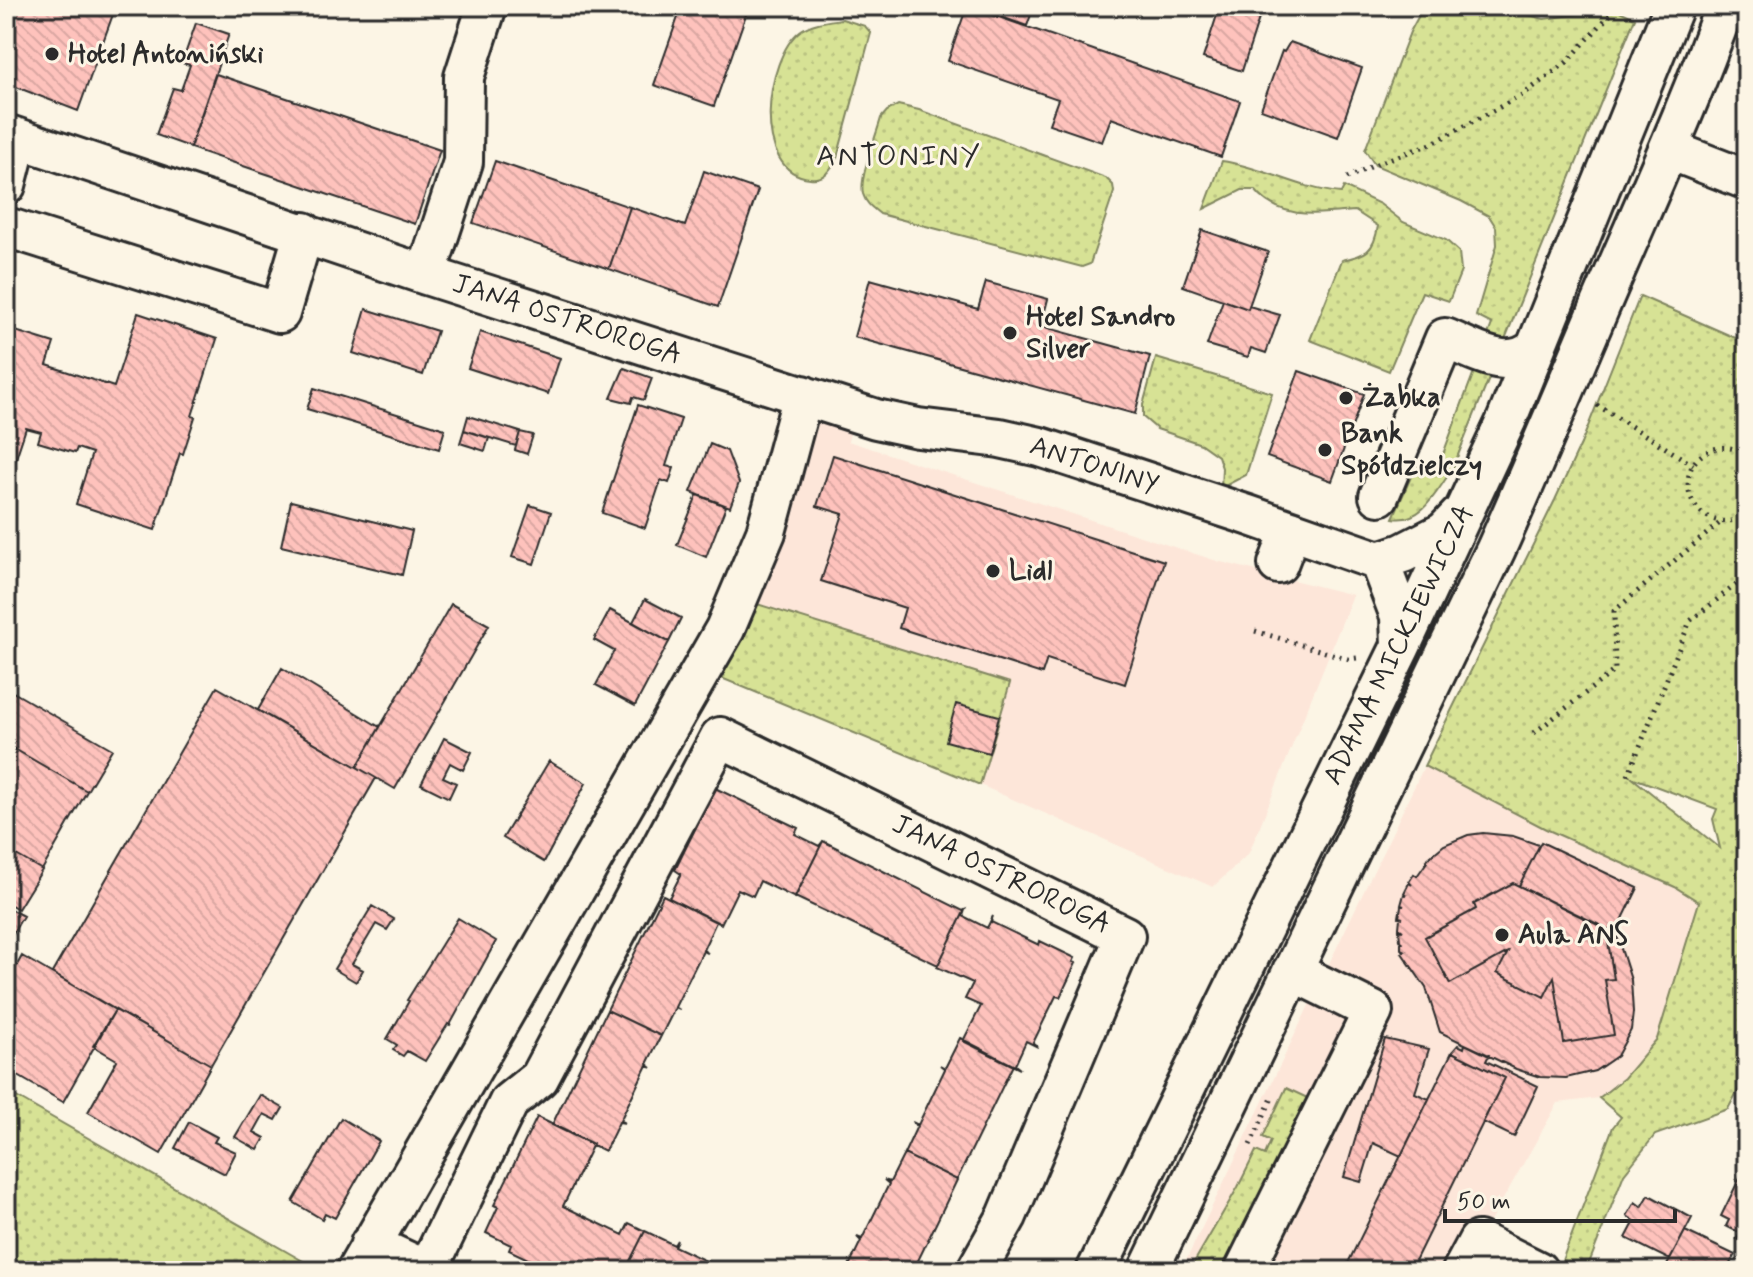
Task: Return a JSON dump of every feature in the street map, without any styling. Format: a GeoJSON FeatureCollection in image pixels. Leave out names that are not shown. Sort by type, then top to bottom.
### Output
{"type":"FeatureCollection","features":[{"type":"Feature","properties":{"kind":"street"},"geometry":{"type":"LineString","coordinates":[[426,275],[463,162],[464,77],[487,6]]}},
{"type":"Feature","properties":{"kind":"street","name":"ADAMA MICKIEWICZA"},"geometry":{"type":"LineString","coordinates":[[1096,1271],[1464,511],[1518,368],[1674,6]]}},
{"type":"Feature","properties":{"kind":"street","name":"ADAMA MICKIEWICZA"},"geometry":{"type":"LineString","coordinates":[[1148,1271],[1549,433],[1599,309],[1670,150],[1725,6]]}},
{"type":"Feature","properties":{"kind":"street"},"geometry":{"type":"LineString","coordinates":[[6,185],[12,136]]}},
{"type":"Feature","properties":{"kind":"street","name":"JANA OSTROROGA"},"geometry":{"type":"LineString","coordinates":[[12,136],[426,275],[803,395]]}},
{"type":"Feature","properties":{"kind":"street"},"geometry":{"type":"LineString","coordinates":[[1670,150],[1747,180]]}},
{"type":"Feature","properties":{"kind":"street"},"geometry":{"type":"LineString","coordinates":[[6,227],[280,313],[304,232]]}},
{"type":"Feature","properties":{"kind":"street"},"geometry":{"type":"LineString","coordinates":[[1379,496],[1445,338],[1518,368]]}},
{"type":"Feature","properties":{"kind":"street"},"geometry":{"type":"LineString","coordinates":[[396,1265],[677,712],[725,629],[766,532],[803,395]]}},
{"type":"Feature","properties":{"kind":"street","name":"ANTONINY"},"geometry":{"type":"LineString","coordinates":[[803,395],[898,424],[1000,438],[1040,447],[1284,547],[1379,561]]}},
{"type":"Feature","properties":{"kind":"street"},"geometry":{"type":"LineString","coordinates":[[1401,646],[1400,616],[1379,561],[1421,545],[1444,532],[1464,511]]}},
{"type":"Feature","properties":{"kind":"street","name":"JANA OSTROROGA"},"geometry":{"type":"LineString","coordinates":[[677,712],[720,737],[1125,936],[1007,1216],[976,1271]]}},
{"type":"Feature","properties":{"kind":"street"},"geometry":{"type":"LineString","coordinates":[[396,1265],[509,1102],[539,1078],[720,737]]}},
{"type":"Feature","properties":{"kind":"street"},"geometry":{"type":"LineString","coordinates":[[1244,1271],[1373,1011],[1292,971]]}},
{"type":"Feature","properties":{"kind":"street"},"geometry":{"type":"LineString","coordinates":[[1470,1256],[1538,1271]]}},
{"type":"Feature","properties":{"kind":"path"},"geometry":{"type":"LineString","coordinates":[[1347,178],[1431,144],[1524,94],[1567,62],[1615,9]]}},
{"type":"Feature","properties":{"kind":"path"},"geometry":{"type":"LineString","coordinates":[[1597,405],[1693,465]]}},
{"type":"Feature","properties":{"kind":"path"},"geometry":{"type":"LineString","coordinates":[[1721,522],[1699,511],[1692,501],[1688,489],[1693,465],[1702,455],[1725,447],[1747,454]]}},
{"type":"Feature","properties":{"kind":"path"},"geometry":{"type":"LineString","coordinates":[[1534,733],[1615,670],[1614,611],[1721,522],[1746,517]]}},
{"type":"Feature","properties":{"kind":"path"},"geometry":{"type":"LineString","coordinates":[[1628,776],[1690,621],[1747,576]]}},
{"type":"Feature","properties":{"kind":"path"},"geometry":{"type":"LineString","coordinates":[[1255,631],[1349,659],[1363,657]]}},
{"type":"Feature","properties":{"kind":"shaded area"},"geometry":{"type":"Polygon","coordinates":[[[856,412],[848,441],[1217,561],[1353,595],[1249,853],[1213,887],[980,785],[1010,683],[738,598],[799,414],[856,412]]]}},
{"type":"Feature","properties":{"kind":"shaded area"},"geometry":{"type":"Polygon","coordinates":[[[1457,698],[1720,850],[1699,903],[1657,1039],[1624,1078],[1599,1098],[1558,1103],[1462,1271],[1181,1271],[1457,698]]]}},
{"type":"Feature","properties":{"kind":"green space"},"geometry":{"type":"Polygon","coordinates":[[[1424,6],[1496,6],[1544,19],[1615,9],[1635,18],[1452,470],[1421,511],[1413,516],[1393,518],[1416,465],[1437,470],[1492,324],[1476,316],[1497,245],[1496,227],[1489,216],[1375,165],[1365,150],[1410,32],[1424,6]]]}},
{"type":"Feature","properties":{"kind":"green space"},"geometry":{"type":"Polygon","coordinates":[[[842,19],[865,26],[871,33],[837,158],[823,176],[810,178],[791,171],[779,157],[772,136],[772,88],[778,65],[788,45],[800,31],[815,24],[842,19]]]}},
{"type":"Feature","properties":{"kind":"green space"},"geometry":{"type":"Polygon","coordinates":[[[898,105],[1106,178],[1113,185],[1114,192],[1090,264],[1082,267],[880,214],[875,210],[863,194],[866,167],[881,118],[898,105]]]}},
{"type":"Feature","properties":{"kind":"green space"},"geometry":{"type":"Polygon","coordinates":[[[1222,161],[1326,191],[1341,193],[1344,187],[1380,204],[1403,222],[1446,240],[1459,252],[1461,271],[1449,301],[1422,292],[1389,371],[1310,340],[1342,260],[1368,251],[1378,226],[1355,211],[1315,214],[1288,211],[1265,200],[1255,190],[1242,190],[1204,209],[1222,161]]]}},
{"type":"Feature","properties":{"kind":"green space"},"geometry":{"type":"Polygon","coordinates":[[[1640,296],[1747,343],[1747,1074],[1728,1109],[1655,1135],[1624,1174],[1586,1271],[1558,1271],[1613,1127],[1621,1117],[1599,1098],[1624,1078],[1657,1039],[1699,902],[1675,887],[1546,829],[1424,766],[1581,444],[1640,296]],[[1631,777],[1720,848],[1713,819],[1717,809],[1631,777]]]}},
{"type":"Feature","properties":{"kind":"green space"},"geometry":{"type":"Polygon","coordinates":[[[1156,358],[1272,393],[1246,475],[1221,488],[1222,468],[1218,456],[1201,444],[1157,429],[1143,417],[1143,405],[1156,358]]]}},
{"type":"Feature","properties":{"kind":"green space"},"geometry":{"type":"Polygon","coordinates":[[[738,598],[1010,683],[980,785],[702,670],[738,598]]]}},
{"type":"Feature","properties":{"kind":"green space"},"geometry":{"type":"Polygon","coordinates":[[[1286,1088],[1316,1102],[1300,1135],[1283,1150],[1221,1271],[1189,1271],[1256,1151],[1265,1155],[1271,1141],[1263,1137],[1286,1088]]]}},
{"type":"Feature","properties":{"kind":"green space"},"geometry":{"type":"Polygon","coordinates":[[[6,1091],[310,1265],[321,1271],[6,1271],[6,1091]]]}},
{"type":"Feature","properties":{"kind":"building","name":"Hotel Antoniński"},"geometry":{"type":"Polygon","coordinates":[[[13,6],[116,6],[78,111],[6,83],[6,26],[13,6]]]}},
{"type":"Feature","properties":{"kind":"building"},"geometry":{"type":"Polygon","coordinates":[[[682,6],[749,6],[714,106],[654,85],[682,6]]]}},
{"type":"Feature","properties":{"kind":"building"},"geometry":{"type":"Polygon","coordinates":[[[967,6],[1240,101],[1221,157],[1111,118],[1102,142],[1049,124],[1058,99],[948,61],[967,6]]]}},
{"type":"Feature","properties":{"kind":"building"},"geometry":{"type":"Polygon","coordinates":[[[971,6],[1034,6],[1027,26],[971,6]]]}},
{"type":"Feature","properties":{"kind":"building"},"geometry":{"type":"Polygon","coordinates":[[[1220,6],[1263,6],[1242,71],[1203,58],[1220,6]]]}},
{"type":"Feature","properties":{"kind":"building"},"geometry":{"type":"Polygon","coordinates":[[[196,23],[229,34],[190,147],[156,135],[173,88],[181,90],[190,65],[182,63],[196,23]]]}},
{"type":"Feature","properties":{"kind":"building"},"geometry":{"type":"Polygon","coordinates":[[[1290,42],[1362,68],[1338,137],[1261,109],[1282,51],[1290,42]]]}},
{"type":"Feature","properties":{"kind":"building"},"geometry":{"type":"Polygon","coordinates":[[[216,74],[440,150],[415,224],[190,148],[216,74]]]}},
{"type":"Feature","properties":{"kind":"building"},"geometry":{"type":"Polygon","coordinates":[[[495,161],[630,207],[609,269],[473,223],[495,161]]]}},
{"type":"Feature","properties":{"kind":"building"},"geometry":{"type":"Polygon","coordinates":[[[704,171],[758,190],[718,307],[609,269],[630,207],[685,226],[704,171]]]}},
{"type":"Feature","properties":{"kind":"building"},"geometry":{"type":"Polygon","coordinates":[[[1202,230],[1268,252],[1248,309],[1183,286],[1202,230]]]}},
{"type":"Feature","properties":{"kind":"building"},"geometry":{"type":"Polygon","coordinates":[[[870,279],[978,309],[986,282],[1048,299],[1041,326],[1150,356],[1135,414],[854,337],[870,279]]]}},
{"type":"Feature","properties":{"kind":"building"},"geometry":{"type":"Polygon","coordinates":[[[1223,300],[1280,315],[1266,353],[1251,348],[1248,357],[1207,345],[1223,300]]]}},
{"type":"Feature","properties":{"kind":"building"},"geometry":{"type":"Polygon","coordinates":[[[366,309],[437,331],[423,375],[353,353],[366,309]]]}},
{"type":"Feature","properties":{"kind":"building"},"geometry":{"type":"Polygon","coordinates":[[[138,313],[217,339],[183,454],[180,453],[155,530],[76,504],[92,453],[77,448],[75,453],[38,442],[41,432],[26,428],[6,481],[6,328],[54,343],[47,365],[114,387],[138,313]]]}},
{"type":"Feature","properties":{"kind":"building"},"geometry":{"type":"Polygon","coordinates":[[[480,332],[560,358],[548,394],[468,368],[480,332]]]}},
{"type":"Feature","properties":{"kind":"building"},"geometry":{"type":"Polygon","coordinates":[[[624,368],[652,378],[644,400],[633,397],[631,403],[611,398],[624,368]]]}},
{"type":"Feature","properties":{"kind":"building"},"geometry":{"type":"Polygon","coordinates":[[[1299,371],[1364,394],[1332,481],[1267,457],[1299,371]]]}},
{"type":"Feature","properties":{"kind":"building"},"geometry":{"type":"Polygon","coordinates":[[[314,388],[445,429],[439,449],[307,409],[314,388]]]}},
{"type":"Feature","properties":{"kind":"building"},"geometry":{"type":"Polygon","coordinates":[[[638,405],[681,419],[666,466],[674,468],[669,483],[661,480],[645,528],[602,513],[638,405]]]}},
{"type":"Feature","properties":{"kind":"building"},"geometry":{"type":"Polygon","coordinates":[[[468,416],[520,432],[516,446],[464,430],[468,416]]]}},
{"type":"Feature","properties":{"kind":"building"},"geometry":{"type":"Polygon","coordinates":[[[464,430],[489,438],[485,451],[460,443],[464,430]]]}},
{"type":"Feature","properties":{"kind":"building"},"geometry":{"type":"Polygon","coordinates":[[[520,432],[533,435],[527,454],[515,450],[520,432]]]}},
{"type":"Feature","properties":{"kind":"building"},"geometry":{"type":"Polygon","coordinates":[[[710,444],[727,451],[739,483],[730,507],[691,492],[710,444]]]}},
{"type":"Feature","properties":{"kind":"building","name":"Lidl"},"geometry":{"type":"Polygon","coordinates":[[[833,455],[1164,561],[1125,684],[1047,659],[1042,674],[899,628],[905,608],[821,581],[843,514],[817,506],[833,455]]]}},
{"type":"Feature","properties":{"kind":"building"},"geometry":{"type":"Polygon","coordinates":[[[697,495],[726,506],[706,557],[677,545],[697,495]]]}},
{"type":"Feature","properties":{"kind":"building"},"geometry":{"type":"Polygon","coordinates":[[[291,501],[412,531],[402,575],[281,546],[291,501]]]}},
{"type":"Feature","properties":{"kind":"building"},"geometry":{"type":"Polygon","coordinates":[[[530,505],[551,512],[534,564],[512,557],[530,505]]]}},
{"type":"Feature","properties":{"kind":"building"},"geometry":{"type":"Polygon","coordinates":[[[645,599],[681,618],[669,642],[633,622],[645,599]]]}},
{"type":"Feature","properties":{"kind":"building"},"geometry":{"type":"Polygon","coordinates":[[[451,604],[489,625],[395,789],[357,767],[451,604]]]}},
{"type":"Feature","properties":{"kind":"building"},"geometry":{"type":"Polygon","coordinates":[[[610,610],[669,642],[635,706],[596,685],[614,651],[594,640],[610,610]]]}},
{"type":"Feature","properties":{"kind":"building"},"geometry":{"type":"Polygon","coordinates":[[[282,668],[381,725],[357,767],[258,710],[282,668]]]}},
{"type":"Feature","properties":{"kind":"building"},"geometry":{"type":"Polygon","coordinates":[[[217,687],[376,778],[211,1065],[52,973],[217,687]]]}},
{"type":"Feature","properties":{"kind":"building"},"geometry":{"type":"Polygon","coordinates":[[[6,688],[112,749],[87,791],[6,744],[6,688]]]}},
{"type":"Feature","properties":{"kind":"building"},"geometry":{"type":"Polygon","coordinates":[[[956,704],[999,716],[989,753],[946,741],[956,704]]]}},
{"type":"Feature","properties":{"kind":"building"},"geometry":{"type":"Polygon","coordinates":[[[444,738],[472,752],[463,770],[450,763],[443,777],[456,783],[449,798],[421,784],[444,738]]]}},
{"type":"Feature","properties":{"kind":"building"},"geometry":{"type":"Polygon","coordinates":[[[6,744],[87,791],[42,870],[6,849],[6,744]]]}},
{"type":"Feature","properties":{"kind":"building"},"geometry":{"type":"Polygon","coordinates":[[[549,761],[586,783],[544,862],[503,838],[549,761]]]}},
{"type":"Feature","properties":{"kind":"building"},"geometry":{"type":"Polygon","coordinates":[[[715,788],[798,828],[795,834],[819,846],[823,841],[795,898],[760,881],[753,896],[738,889],[721,924],[669,898],[681,874],[675,870],[715,788]]]}},
{"type":"Feature","properties":{"kind":"building"},"geometry":{"type":"Polygon","coordinates":[[[1468,835],[1513,836],[1539,845],[1541,842],[1638,888],[1616,933],[1631,980],[1631,1030],[1617,1056],[1595,1071],[1566,1078],[1540,1077],[1516,1069],[1440,1032],[1426,988],[1402,953],[1405,951],[1401,949],[1401,942],[1404,943],[1400,940],[1399,930],[1403,931],[1399,928],[1400,918],[1403,918],[1399,917],[1401,906],[1404,906],[1401,905],[1404,894],[1407,895],[1404,893],[1409,883],[1412,885],[1409,882],[1414,874],[1417,876],[1426,860],[1444,845],[1468,835]]]}},
{"type":"Feature","properties":{"kind":"building"},"geometry":{"type":"Polygon","coordinates":[[[823,841],[965,910],[938,965],[795,897],[823,841]]]}},
{"type":"Feature","properties":{"kind":"building"},"geometry":{"type":"Polygon","coordinates":[[[1541,842],[1638,888],[1616,933],[1519,886],[1541,842]]]}},
{"type":"Feature","properties":{"kind":"building"},"geometry":{"type":"Polygon","coordinates":[[[6,849],[42,870],[18,909],[6,902],[6,849]]]}},
{"type":"Feature","properties":{"kind":"building"},"geometry":{"type":"Polygon","coordinates":[[[1513,883],[1606,929],[1614,979],[1605,980],[1614,1035],[1564,1043],[1554,977],[1544,997],[1497,973],[1508,952],[1450,984],[1425,937],[1476,909],[1474,904],[1513,883]]]}},
{"type":"Feature","properties":{"kind":"building"},"geometry":{"type":"Polygon","coordinates":[[[663,895],[716,922],[703,950],[708,953],[703,951],[675,1007],[680,1010],[675,1008],[661,1036],[607,1010],[663,895]]]}},
{"type":"Feature","properties":{"kind":"building"},"geometry":{"type":"Polygon","coordinates":[[[372,906],[394,919],[387,930],[376,924],[352,964],[363,970],[356,982],[334,969],[372,906]]]}},
{"type":"Feature","properties":{"kind":"building"},"geometry":{"type":"Polygon","coordinates":[[[6,907],[23,916],[6,945],[6,907]]]}},
{"type":"Feature","properties":{"kind":"building"},"geometry":{"type":"Polygon","coordinates":[[[965,910],[963,916],[987,928],[993,916],[991,922],[1075,958],[1073,962],[1076,963],[1060,997],[1056,996],[1033,1043],[1038,1047],[1026,1041],[1015,1065],[1020,1069],[963,1041],[981,1006],[965,999],[973,983],[937,967],[965,910]]]}},
{"type":"Feature","properties":{"kind":"building"},"geometry":{"type":"Polygon","coordinates":[[[458,918],[496,941],[450,1025],[425,1061],[407,1051],[403,1056],[393,1050],[397,1045],[387,1039],[407,1000],[458,918]]]}},
{"type":"Feature","properties":{"kind":"building"},"geometry":{"type":"Polygon","coordinates":[[[22,956],[115,1010],[63,1102],[6,1069],[6,985],[22,956]]]}},
{"type":"Feature","properties":{"kind":"building"},"geometry":{"type":"Polygon","coordinates":[[[115,1010],[211,1065],[161,1154],[88,1112],[117,1060],[93,1046],[115,1010]]]}},
{"type":"Feature","properties":{"kind":"building"},"geometry":{"type":"Polygon","coordinates":[[[607,1010],[661,1036],[647,1064],[652,1068],[647,1065],[620,1121],[625,1123],[619,1122],[605,1151],[552,1125],[607,1010]]]}},
{"type":"Feature","properties":{"kind":"building"},"geometry":{"type":"Polygon","coordinates":[[[960,1038],[1013,1065],[957,1180],[904,1154],[917,1126],[912,1122],[918,1125],[945,1069],[940,1065],[945,1068],[960,1038]]]}},
{"type":"Feature","properties":{"kind":"building"},"geometry":{"type":"Polygon","coordinates":[[[1385,1039],[1429,1049],[1415,1093],[1429,1099],[1401,1156],[1373,1143],[1361,1182],[1344,1177],[1385,1039]]]}},
{"type":"Feature","properties":{"kind":"building"},"geometry":{"type":"Polygon","coordinates":[[[1465,1044],[1489,1055],[1486,1061],[1538,1086],[1514,1137],[1483,1122],[1505,1078],[1452,1052],[1458,1045],[1464,1048],[1465,1044]]]}},
{"type":"Feature","properties":{"kind":"building"},"geometry":{"type":"Polygon","coordinates":[[[1452,1052],[1505,1078],[1410,1271],[1344,1271],[1452,1052]]]}},
{"type":"Feature","properties":{"kind":"building"},"geometry":{"type":"Polygon","coordinates":[[[260,1095],[283,1108],[276,1120],[264,1114],[254,1132],[265,1138],[258,1150],[235,1137],[260,1095]]]}},
{"type":"Feature","properties":{"kind":"building"},"geometry":{"type":"Polygon","coordinates":[[[537,1117],[593,1144],[563,1206],[623,1235],[629,1223],[645,1231],[625,1271],[553,1271],[509,1250],[511,1245],[486,1233],[498,1207],[494,1205],[537,1117]]]}},
{"type":"Feature","properties":{"kind":"building"},"geometry":{"type":"Polygon","coordinates":[[[341,1118],[379,1141],[335,1218],[325,1213],[322,1219],[293,1202],[341,1118]]]}},
{"type":"Feature","properties":{"kind":"building"},"geometry":{"type":"Polygon","coordinates":[[[189,1122],[217,1137],[214,1142],[236,1152],[225,1174],[175,1148],[189,1122]]]}},
{"type":"Feature","properties":{"kind":"building"},"geometry":{"type":"Polygon","coordinates":[[[904,1154],[957,1180],[913,1271],[847,1270],[861,1241],[857,1237],[862,1239],[889,1184],[884,1180],[890,1182],[904,1154]]]}},
{"type":"Feature","properties":{"kind":"building"},"geometry":{"type":"Polygon","coordinates":[[[1747,1163],[1747,1244],[1737,1239],[1740,1233],[1726,1226],[1729,1220],[1721,1216],[1747,1163]]]}},
{"type":"Feature","properties":{"kind":"building"},"geometry":{"type":"Polygon","coordinates":[[[1649,1195],[1692,1218],[1670,1260],[1626,1238],[1635,1221],[1627,1216],[1635,1202],[1642,1207],[1649,1195]]]}},
{"type":"Feature","properties":{"kind":"building"},"geometry":{"type":"Polygon","coordinates":[[[645,1231],[674,1245],[677,1240],[674,1246],[727,1271],[625,1271],[645,1231]]]}},
{"type":"Feature","properties":{"kind":"building"},"geometry":{"type":"Polygon","coordinates":[[[1685,1231],[1735,1255],[1726,1271],[1664,1271],[1685,1231]]]}},
{"type":"Feature","properties":{"kind":"place","name":"Hotel Antoniński"},"geometry":{"type":"Point","coordinates":[52,54]}},
{"type":"Feature","properties":{"kind":"place","name":"Hotel Sandro Silver"},"geometry":{"type":"Point","coordinates":[1010,333]}},
{"type":"Feature","properties":{"kind":"place","name":"Żabka"},"geometry":{"type":"Point","coordinates":[1346,398]}},
{"type":"Feature","properties":{"kind":"place","name":"Bank Spółdzielczy"},"geometry":{"type":"Point","coordinates":[1325,450]}},
{"type":"Feature","properties":{"kind":"place","name":"Lidl"},"geometry":{"type":"Point","coordinates":[993,571]}},
{"type":"Feature","properties":{"kind":"place","name":"Aula ANS"},"geometry":{"type":"Point","coordinates":[1502,935]}},
{"type":"Feature","properties":{"kind":"district","name":"ANTONINY"},"geometry":{"type":"Point","coordinates":[899,156]}}]}
